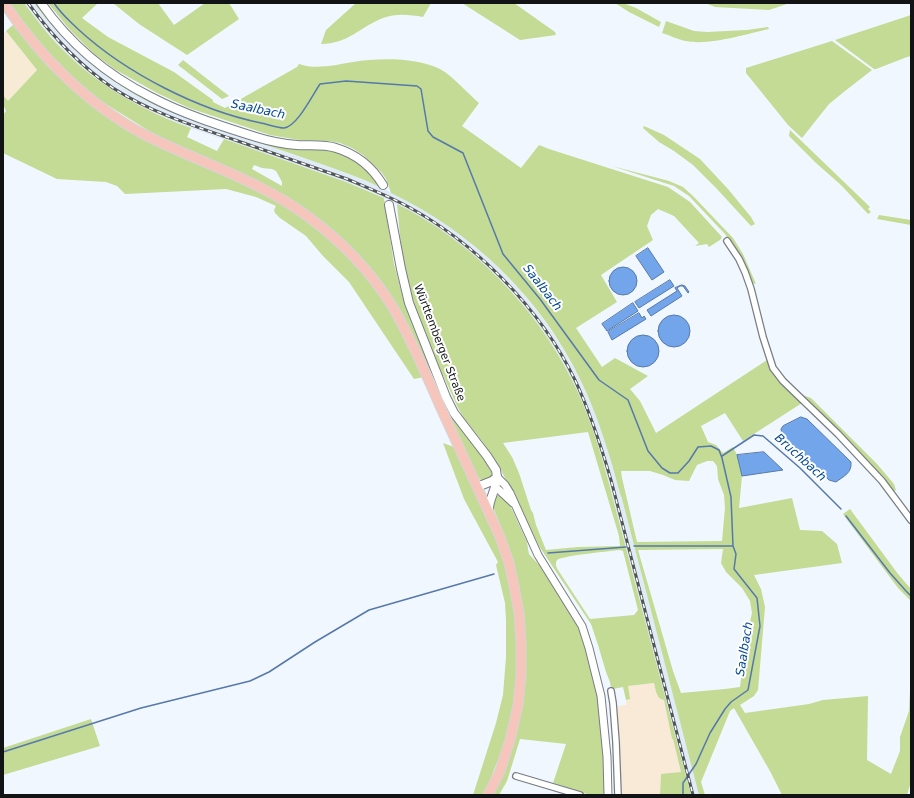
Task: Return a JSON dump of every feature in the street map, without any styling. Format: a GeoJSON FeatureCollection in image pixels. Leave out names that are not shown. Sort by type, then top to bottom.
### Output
{"type":"FeatureCollection","features":[{"type":"Feature","properties":{"kind":"main road"},"geometry":{"type":"LineString","coordinates":[[4,3],[27,36],[48,61],[98,105],[146,135],[258,186],[285,201],[310,218],[333,237],[368,272],[386,296],[412,343],[500,537],[509,563],[513,581],[519,613],[521,642],[521,675],[518,705],[510,740],[500,771],[488,795]]}},
{"type":"Feature","properties":{"kind":"main road"},"geometry":{"type":"LineString","coordinates":[[41,3],[71,39],[95,61],[120,79],[151,97],[186,113],[267,140],[296,145],[336,148],[360,159],[377,176],[383,185]]}},
{"type":"Feature","properties":{"kind":"main road","name":"Württemberger Straße"},"geometry":{"type":"LineString","coordinates":[[389,205],[409,303],[446,397],[454,413],[495,467],[497,477]]}},
{"type":"Feature","properties":{"kind":"main road"},"geometry":{"type":"LineString","coordinates":[[479,491],[497,477]]}},
{"type":"Feature","properties":{"kind":"main road"},"geometry":{"type":"LineString","coordinates":[[488,512],[497,477]]}},
{"type":"Feature","properties":{"kind":"main road"},"geometry":{"type":"LineString","coordinates":[[479,491],[487,492],[495,487]]}},
{"type":"Feature","properties":{"kind":"street"},"geometry":{"type":"LineString","coordinates":[[727,241],[739,259],[745,272],[773,368],[782,381],[838,434],[882,481],[911,520]]}},
{"type":"Feature","properties":{"kind":"street"},"geometry":{"type":"LineString","coordinates":[[497,477],[510,493],[538,556],[582,626],[601,696],[605,728],[608,795]]}},
{"type":"Feature","properties":{"kind":"street"},"geometry":{"type":"LineString","coordinates":[[495,487],[509,498],[516,506]]}},
{"type":"Feature","properties":{"kind":"street"},"geometry":{"type":"LineString","coordinates":[[611,691],[616,742],[618,795]]}},
{"type":"Feature","properties":{"kind":"street"},"geometry":{"type":"LineString","coordinates":[[516,776],[580,795]]}},
{"type":"Feature","properties":{"kind":"shaded area"},"geometry":{"type":"Polygon","coordinates":[[[24,3],[34,3],[67,43],[117,84],[148,101],[185,117],[349,174],[376,185],[408,201],[437,218],[467,239],[496,265],[519,289],[542,317],[561,345],[579,377],[594,410],[622,497],[699,795],[691,795],[608,480],[599,447],[587,413],[572,380],[555,349],[514,294],[462,246],[433,225],[404,208],[346,182],[182,125],[144,108],[112,90],[86,71],[61,48],[24,3]]]}},
{"type":"Feature","properties":{"kind":"shaded area"},"geometry":{"type":"Polygon","coordinates":[[[6,31],[37,70],[8,101],[3,95],[3,34],[6,31]]]}},
{"type":"Feature","properties":{"kind":"shaded area"},"geometry":{"type":"Polygon","coordinates":[[[654,683],[656,692],[664,700],[681,772],[661,775],[660,795],[621,795],[616,709],[619,706],[626,705],[626,700],[629,699],[628,686],[654,683]]]}},
{"type":"Feature","properties":{"kind":"green space"},"geometry":{"type":"Polygon","coordinates":[[[10,3],[24,3],[46,32],[61,48],[90,74],[105,85],[156,114],[191,128],[187,137],[217,151],[224,139],[346,182],[384,198],[394,264],[403,298],[432,372],[489,465],[492,474],[491,478],[482,480],[477,477],[400,314],[316,217],[288,197],[260,182],[174,144],[149,131],[101,101],[80,84],[53,58],[31,33],[10,3]],[[254,165],[252,169],[282,186],[282,182],[276,171],[254,165]]]}},
{"type":"Feature","properties":{"kind":"green space"},"geometry":{"type":"Polygon","coordinates":[[[34,3],[38,3],[118,82],[227,130],[338,152],[351,158],[362,166],[380,187],[336,169],[163,109],[130,92],[99,71],[85,59],[58,33],[34,3]]]}},
{"type":"Feature","properties":{"kind":"green space"},"geometry":{"type":"Polygon","coordinates":[[[48,3],[98,3],[82,18],[108,37],[174,72],[213,100],[213,102],[225,108],[297,67],[299,64],[319,67],[385,59],[420,62],[440,69],[450,76],[479,103],[462,126],[521,168],[539,145],[668,187],[690,202],[722,237],[720,240],[709,247],[707,244],[695,246],[699,243],[674,216],[658,209],[651,215],[647,226],[653,240],[601,275],[617,302],[576,328],[602,367],[615,358],[648,376],[630,389],[640,401],[656,433],[767,360],[789,391],[802,403],[743,441],[725,413],[701,426],[708,442],[716,445],[723,453],[733,447],[737,455],[742,476],[739,508],[792,498],[800,530],[822,531],[837,544],[842,563],[754,575],[761,589],[765,607],[758,690],[754,696],[740,705],[745,713],[809,704],[823,700],[868,696],[867,760],[891,774],[900,751],[900,737],[909,711],[911,669],[911,782],[907,795],[782,795],[734,708],[730,711],[701,782],[705,795],[699,795],[622,497],[603,436],[586,391],[563,348],[544,320],[523,294],[500,269],[449,227],[391,193],[382,173],[363,155],[352,148],[340,143],[329,141],[299,140],[270,135],[189,108],[157,93],[116,70],[94,54],[69,29],[48,3]],[[707,461],[697,465],[689,481],[675,480],[650,471],[621,471],[637,542],[722,541],[725,508],[724,495],[718,479],[717,466],[713,461],[707,461]],[[723,549],[638,550],[673,671],[681,693],[740,687],[746,640],[752,613],[750,601],[742,588],[726,572],[721,563],[723,549]]]}},
{"type":"Feature","properties":{"kind":"green space"},"geometry":{"type":"Polygon","coordinates":[[[113,3],[158,3],[174,25],[205,3],[229,3],[239,19],[187,55],[139,24],[113,3]]]}},
{"type":"Feature","properties":{"kind":"green space"},"geometry":{"type":"Polygon","coordinates":[[[356,3],[431,3],[423,17],[403,15],[388,16],[339,41],[321,44],[326,30],[356,3]]]}},
{"type":"Feature","properties":{"kind":"green space"},"geometry":{"type":"Polygon","coordinates":[[[462,3],[514,3],[555,32],[556,35],[520,40],[462,3]]]}},
{"type":"Feature","properties":{"kind":"green space"},"geometry":{"type":"Polygon","coordinates":[[[615,3],[623,3],[636,8],[661,22],[659,27],[629,12],[615,3]]]}},
{"type":"Feature","properties":{"kind":"green space"},"geometry":{"type":"Polygon","coordinates":[[[705,3],[790,3],[769,10],[715,7],[705,3]]]}},
{"type":"Feature","properties":{"kind":"green space"},"geometry":{"type":"Polygon","coordinates":[[[911,15],[911,56],[876,69],[835,40],[911,15]]]}},
{"type":"Feature","properties":{"kind":"green space"},"geometry":{"type":"Polygon","coordinates":[[[666,21],[694,31],[707,32],[747,30],[768,27],[769,29],[716,41],[695,42],[683,40],[662,33],[666,21]]]}},
{"type":"Feature","properties":{"kind":"green space"},"geometry":{"type":"Polygon","coordinates":[[[14,24],[46,63],[161,147],[260,191],[307,218],[334,242],[377,289],[398,322],[424,377],[414,379],[349,282],[323,256],[306,236],[275,213],[274,210],[276,206],[256,197],[226,189],[125,194],[117,186],[106,182],[57,179],[3,153],[3,115],[6,111],[3,104],[3,95],[8,101],[37,70],[6,31],[14,24]]]}},
{"type":"Feature","properties":{"kind":"green space"},"geometry":{"type":"Polygon","coordinates":[[[832,41],[872,70],[829,104],[802,138],[788,125],[746,73],[746,68],[832,41]]]}},
{"type":"Feature","properties":{"kind":"green space"},"geometry":{"type":"Polygon","coordinates":[[[183,60],[229,96],[222,99],[178,65],[183,60]]]}},
{"type":"Feature","properties":{"kind":"green space"},"geometry":{"type":"Polygon","coordinates":[[[644,126],[664,135],[700,159],[728,189],[755,224],[751,226],[693,165],[659,142],[643,128],[644,126]]]}},
{"type":"Feature","properties":{"kind":"green space"},"geometry":{"type":"Polygon","coordinates":[[[790,130],[870,207],[868,209],[871,212],[868,214],[841,185],[789,136],[790,130]]]}},
{"type":"Feature","properties":{"kind":"green space"},"geometry":{"type":"Polygon","coordinates":[[[612,166],[669,181],[683,187],[733,238],[743,254],[756,284],[751,283],[740,257],[725,234],[689,196],[674,186],[612,166]]]}},
{"type":"Feature","properties":{"kind":"green space"},"geometry":{"type":"Polygon","coordinates":[[[397,204],[450,236],[475,256],[498,278],[540,327],[572,380],[588,417],[605,467],[691,795],[660,795],[661,774],[681,772],[664,700],[659,698],[654,683],[628,686],[630,699],[626,700],[623,687],[611,688],[591,624],[539,546],[500,468],[482,441],[463,417],[443,375],[441,376],[421,327],[403,268],[397,204]],[[588,432],[503,443],[512,457],[519,473],[546,550],[578,547],[620,546],[619,536],[588,432]],[[620,550],[560,558],[556,561],[557,569],[590,619],[634,615],[638,610],[623,551],[620,550]]]}},
{"type":"Feature","properties":{"kind":"green space"},"geometry":{"type":"Polygon","coordinates":[[[879,215],[911,220],[911,225],[877,219],[879,215]]]}},
{"type":"Feature","properties":{"kind":"green space"},"geometry":{"type":"Polygon","coordinates":[[[797,393],[811,398],[877,464],[894,484],[896,490],[893,492],[846,438],[797,393]]]}},
{"type":"Feature","properties":{"kind":"green space"},"geometry":{"type":"Polygon","coordinates":[[[443,443],[454,447],[498,542],[506,567],[515,607],[518,661],[514,705],[506,740],[484,795],[473,795],[496,723],[503,695],[506,657],[505,603],[496,565],[498,562],[464,499],[443,443]]]}},
{"type":"Feature","properties":{"kind":"green space"},"geometry":{"type":"Polygon","coordinates":[[[500,495],[510,505],[527,542],[529,554],[540,566],[556,590],[575,620],[582,635],[598,696],[603,730],[605,790],[603,795],[590,795],[553,783],[566,744],[520,739],[507,781],[499,795],[493,795],[523,683],[511,554],[493,506],[495,496],[500,495]]]}},
{"type":"Feature","properties":{"kind":"green space"},"geometry":{"type":"Polygon","coordinates":[[[850,509],[898,574],[911,589],[911,601],[898,588],[843,514],[850,509]]]}},
{"type":"Feature","properties":{"kind":"green space"},"geometry":{"type":"Polygon","coordinates":[[[91,719],[100,746],[3,775],[3,748],[91,719]]]}},
{"type":"Feature","properties":{"kind":"water"},"geometry":{"type":"Polygon","coordinates":[[[648,248],[664,272],[652,280],[636,256],[648,248]]]}},
{"type":"Feature","properties":{"kind":"water"},"geometry":{"type":"Polygon","coordinates":[[[623,267],[633,271],[637,281],[633,291],[623,295],[613,291],[609,281],[613,271],[623,267]]]}},
{"type":"Feature","properties":{"kind":"water"},"geometry":{"type":"Polygon","coordinates":[[[670,280],[674,286],[639,308],[635,302],[670,280]]]}},
{"type":"Feature","properties":{"kind":"water"},"geometry":{"type":"Polygon","coordinates":[[[682,285],[685,286],[689,292],[688,293],[683,286],[680,286],[677,288],[682,296],[651,316],[647,310],[677,291],[675,288],[682,285]]]}},
{"type":"Feature","properties":{"kind":"water"},"geometry":{"type":"Polygon","coordinates":[[[633,303],[638,311],[607,331],[602,324],[633,303]]]}},
{"type":"Feature","properties":{"kind":"water"},"geometry":{"type":"Polygon","coordinates":[[[639,313],[642,318],[644,316],[646,319],[612,340],[608,332],[639,313]]]}},
{"type":"Feature","properties":{"kind":"water"},"geometry":{"type":"Polygon","coordinates":[[[674,315],[685,320],[690,331],[685,342],[674,347],[663,342],[658,331],[663,320],[674,315]]]}},
{"type":"Feature","properties":{"kind":"water"},"geometry":{"type":"Polygon","coordinates":[[[643,335],[654,340],[659,351],[654,362],[643,367],[632,362],[627,351],[632,340],[643,335]]]}},
{"type":"Feature","properties":{"kind":"water"},"geometry":{"type":"Polygon","coordinates":[[[801,417],[807,419],[851,462],[849,472],[836,482],[829,480],[782,435],[781,429],[783,426],[801,417]]]}},
{"type":"Feature","properties":{"kind":"water"},"geometry":{"type":"Polygon","coordinates":[[[764,452],[783,470],[742,476],[737,455],[764,452]]]}},
{"type":"Feature","properties":{"kind":"waterway","name":"Saalbach"},"geometry":{"type":"LineString","coordinates":[[54,3],[79,30],[98,46],[118,61],[164,88],[213,109],[276,127],[284,128],[294,122],[320,84],[346,81],[417,86],[421,89],[428,131],[433,137],[463,153],[503,254],[540,299],[599,380],[628,400],[648,451],[662,468],[670,473],[678,473],[689,461],[698,447],[711,446],[719,450],[731,497],[733,546],[736,554],[734,569],[757,598],[760,626],[748,690],[731,702],[710,733],[696,764],[683,783],[683,795]]}},
{"type":"Feature","properties":{"kind":"waterway","name":"Bruchbach"},"geometry":{"type":"LineString","coordinates":[[722,456],[754,435],[763,436],[800,468],[841,509]]}},
{"type":"Feature","properties":{"kind":"waterway","name":"Bruchbach"},"geometry":{"type":"LineString","coordinates":[[846,516],[890,573],[911,596]]}},
{"type":"Feature","properties":{"kind":"waterway"},"geometry":{"type":"LineString","coordinates":[[634,546],[732,546]]}},
{"type":"Feature","properties":{"kind":"waterway"},"geometry":{"type":"LineString","coordinates":[[548,553],[626,547]]}},
{"type":"Feature","properties":{"kind":"waterway"},"geometry":{"type":"LineString","coordinates":[[3,752],[141,708],[250,681],[269,672],[315,642],[369,610],[494,574]]}},
{"type":"Feature","properties":{"kind":"railway"},"geometry":{"type":"LineString","coordinates":[[28,3],[56,38],[77,60],[127,97],[172,118],[347,179],[405,205],[431,220],[481,258],[525,303],[561,354],[586,404],[595,429],[611,480],[693,795]]}}]}
